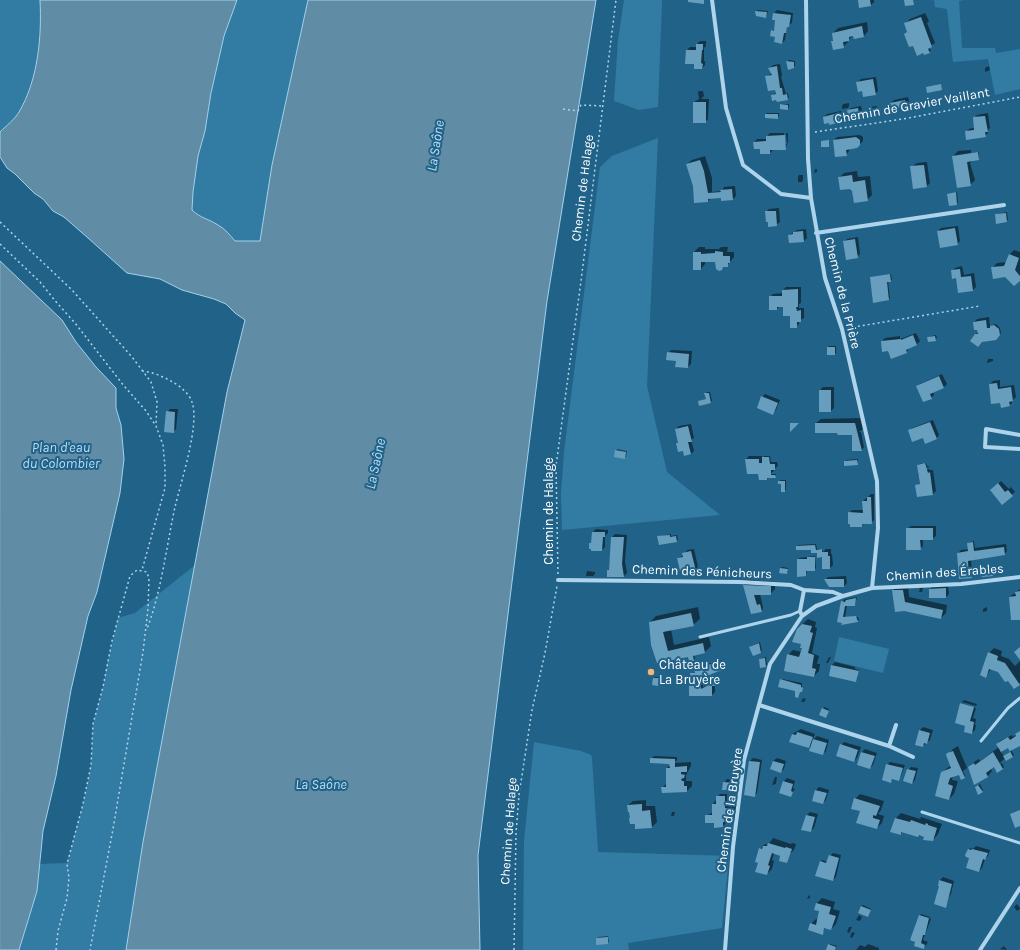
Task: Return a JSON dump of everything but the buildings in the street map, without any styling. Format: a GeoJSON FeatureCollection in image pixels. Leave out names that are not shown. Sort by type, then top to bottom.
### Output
{"type":"FeatureCollection","features":[{"type":"Feature","properties":{"kind":"street"},"geometry":{"type":"LineString","coordinates":[[712,0],[726,108],[743,164],[781,194],[811,198]]}},
{"type":"Feature","properties":{"kind":"street","name":"Chemin de la Prière"},"geometry":{"type":"LineString","coordinates":[[806,0],[808,159],[811,198],[825,278],[842,329],[877,481],[878,528],[872,588]]}},
{"type":"Feature","properties":{"kind":"street"},"geometry":{"type":"LineString","coordinates":[[816,233],[1004,205]]}},
{"type":"Feature","properties":{"kind":"street"},"geometry":{"type":"LineString","coordinates":[[1020,435],[986,429],[985,447],[1020,449]]}},
{"type":"Feature","properties":{"kind":"street","name":"Chemin des Érables"},"geometry":{"type":"LineString","coordinates":[[872,588],[961,584],[1020,577]]}},
{"type":"Feature","properties":{"kind":"street","name":"Chemin des Pénicheurs"},"geometry":{"type":"LineString","coordinates":[[558,580],[740,582],[791,585],[804,590],[833,592],[843,596]]}},
{"type":"Feature","properties":{"kind":"street","name":"Chemin de la Bruyère"},"geometry":{"type":"LineString","coordinates":[[725,950],[733,847],[744,760],[770,664],[802,616],[816,606],[843,596],[872,588]]}},
{"type":"Feature","properties":{"kind":"street"},"geometry":{"type":"LineString","coordinates":[[802,616],[800,611],[804,590]]}},
{"type":"Feature","properties":{"kind":"street"},"geometry":{"type":"LineString","coordinates":[[759,705],[889,746],[913,757]]}},
{"type":"Feature","properties":{"kind":"street"},"geometry":{"type":"LineString","coordinates":[[889,746],[896,725]]}},
{"type":"Feature","properties":{"kind":"street"},"geometry":{"type":"LineString","coordinates":[[980,950],[1020,888]]}},
{"type":"Feature","properties":{"kind":"lane"},"geometry":{"type":"LineString","coordinates":[[700,637],[791,615],[800,611]]}},
{"type":"Feature","properties":{"kind":"lane"},"geometry":{"type":"LineString","coordinates":[[981,741],[1008,708],[1020,698]]}},
{"type":"Feature","properties":{"kind":"lane"},"geometry":{"type":"LineString","coordinates":[[922,812],[1020,843]]}},
{"type":"Feature","properties":{"kind":"path","name":"Chemin de Halage"},"geometry":{"type":"LineString","coordinates":[[514,950],[516,833],[519,795],[532,710],[545,653],[558,580],[556,466],[616,0]]}},
{"type":"Feature","properties":{"kind":"path","name":"Chemin de Gravier Vaillant"},"geometry":{"type":"LineString","coordinates":[[808,133],[903,119],[1020,96]]}},
{"type":"Feature","properties":{"kind":"path"},"geometry":{"type":"LineString","coordinates":[[563,109],[578,111],[581,105],[602,106]]}},
{"type":"Feature","properties":{"kind":"path"},"geometry":{"type":"LineString","coordinates":[[0,222],[72,290],[132,357],[150,382],[157,402],[156,426]]}},
{"type":"Feature","properties":{"kind":"path"},"geometry":{"type":"LineString","coordinates":[[0,244],[40,282],[76,323],[124,386],[146,411],[156,426],[163,445],[165,488],[142,570]]}},
{"type":"Feature","properties":{"kind":"path"},"geometry":{"type":"LineString","coordinates":[[842,329],[980,306]]}},
{"type":"Feature","properties":{"kind":"path"},"geometry":{"type":"LineString","coordinates":[[142,371],[158,374],[182,389],[191,400],[194,410],[193,430],[175,508],[155,607],[145,632]]}},
{"type":"Feature","properties":{"kind":"path"},"geometry":{"type":"LineString","coordinates":[[56,950],[58,931],[67,898],[69,878],[67,864],[84,804],[91,765],[93,724],[103,687],[112,641],[130,576],[137,570],[142,570],[147,572],[149,579],[148,609],[145,632],[113,829],[90,950]]}},
{"type":"Feature","properties":{"kind":"shaded area"},"geometry":{"type":"Polygon","coordinates":[[[0,0],[40,0],[40,28],[37,58],[25,99],[17,115],[0,132],[0,0]]]}},
{"type":"Feature","properties":{"kind":"shaded area"},"geometry":{"type":"Polygon","coordinates":[[[237,0],[308,0],[272,165],[261,241],[235,241],[223,228],[192,210],[198,156],[205,131],[211,93],[224,36],[237,0]]]}},
{"type":"Feature","properties":{"kind":"shaded area"},"geometry":{"type":"Polygon","coordinates":[[[624,0],[662,0],[658,107],[639,110],[614,101],[618,40],[624,0]]]}},
{"type":"Feature","properties":{"kind":"shaded area"},"geometry":{"type":"Polygon","coordinates":[[[934,0],[964,0],[959,1],[962,48],[995,48],[996,53],[1020,49],[1020,89],[995,95],[988,59],[953,62],[947,9],[935,7],[934,0]]]}},
{"type":"Feature","properties":{"kind":"shaded area"},"geometry":{"type":"Polygon","coordinates":[[[658,138],[647,386],[667,472],[720,515],[562,530],[561,494],[564,452],[600,167],[612,156],[658,138]]]}},
{"type":"Feature","properties":{"kind":"shaded area"},"geometry":{"type":"Polygon","coordinates":[[[195,565],[143,842],[126,950],[19,950],[37,891],[39,864],[67,863],[83,804],[91,765],[93,724],[103,687],[118,618],[135,613],[195,565]]]}},
{"type":"Feature","properties":{"kind":"shaded area"},"geometry":{"type":"Polygon","coordinates":[[[839,637],[889,649],[883,673],[834,661],[839,637]]]}},
{"type":"Feature","properties":{"kind":"shaded area"},"geometry":{"type":"Polygon","coordinates":[[[534,742],[581,751],[591,755],[598,852],[729,856],[722,928],[628,943],[629,950],[523,950],[524,841],[534,742]]]}},
{"type":"Feature","properties":{"kind":"water","name":"La Saône"},"geometry":{"type":"Polygon","coordinates":[[[40,0],[237,0],[224,36],[211,93],[205,131],[198,156],[192,210],[198,215],[221,227],[235,241],[260,241],[272,165],[308,0],[596,0],[547,301],[478,855],[480,950],[126,950],[143,842],[227,392],[245,320],[226,304],[214,299],[182,290],[160,279],[127,273],[64,217],[53,211],[43,199],[34,193],[7,168],[0,157],[0,132],[17,115],[31,86],[35,72],[39,43],[40,0]]]}},
{"type":"Feature","properties":{"kind":"water","name":"Plan d'eau du Colombier"},"geometry":{"type":"Polygon","coordinates":[[[0,261],[62,320],[76,342],[96,367],[116,388],[116,408],[121,425],[124,459],[120,493],[97,592],[88,616],[71,690],[56,776],[43,831],[37,891],[19,950],[0,950],[0,261]]]}},
{"type":"Feature","properties":{"kind":"place","name":"Château de La Bruyère"},"geometry":{"type":"Point","coordinates":[651,672]}}]}
